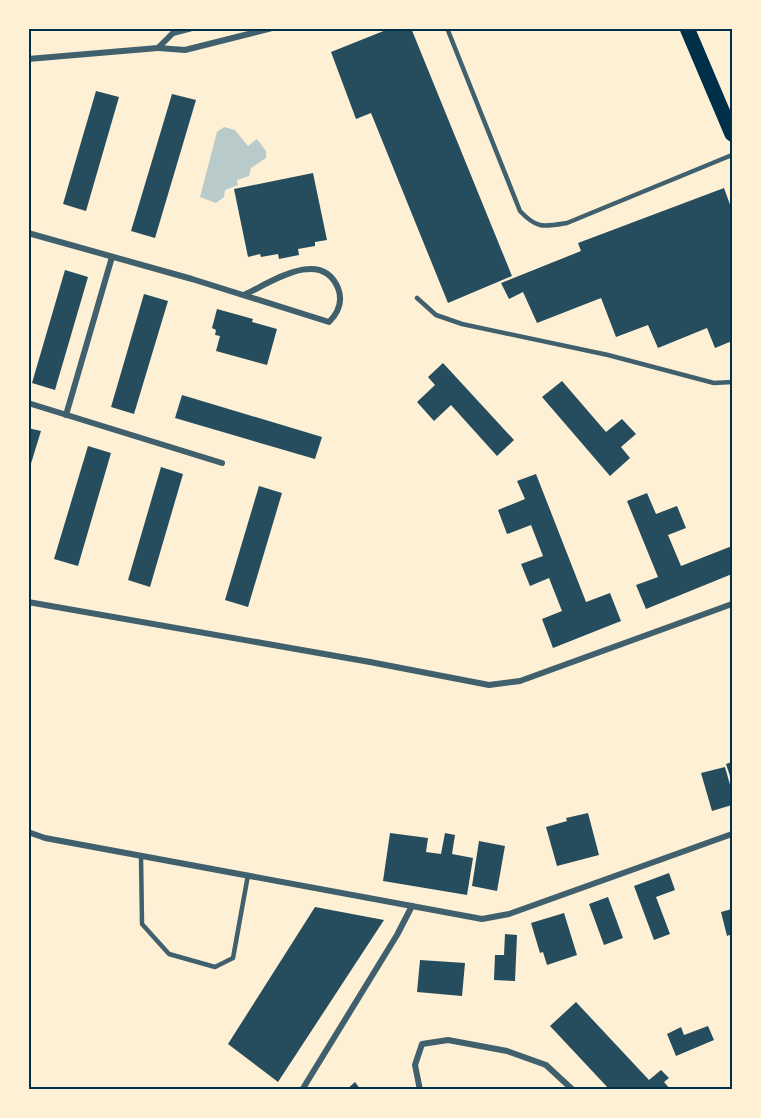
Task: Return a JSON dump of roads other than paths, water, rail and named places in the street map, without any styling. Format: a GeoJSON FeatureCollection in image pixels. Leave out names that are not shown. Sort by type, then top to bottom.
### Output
{"type":"FeatureCollection","features":[{"type":"Feature","properties":{"kind":"main road"},"geometry":{"type":"LineString","coordinates":[[687,28],[732,134]]}},
{"type":"Feature","properties":{"kind":"street"},"geometry":{"type":"LineString","coordinates":[[158,48],[173,33],[192,28]]}},
{"type":"Feature","properties":{"kind":"street"},"geometry":{"type":"LineString","coordinates":[[28,59],[158,48],[185,50],[272,28]]}},
{"type":"Feature","properties":{"kind":"street"},"geometry":{"type":"LineString","coordinates":[[28,233],[329,322],[335,316],[340,302],[335,281],[326,273],[311,268],[297,270],[244,295]]}},
{"type":"Feature","properties":{"kind":"street"},"geometry":{"type":"LineString","coordinates":[[66,415],[112,257]]}},
{"type":"Feature","properties":{"kind":"street"},"geometry":{"type":"LineString","coordinates":[[28,403],[222,463]]}},
{"type":"Feature","properties":{"kind":"street"},"geometry":{"type":"LineString","coordinates":[[28,602],[489,685],[520,681],[732,604]]}},
{"type":"Feature","properties":{"kind":"street"},"geometry":{"type":"LineString","coordinates":[[28,832],[45,838],[482,919],[509,914],[732,834]]}},
{"type":"Feature","properties":{"kind":"street"},"geometry":{"type":"LineString","coordinates":[[302,1089],[391,945],[412,906]]}},
{"type":"Feature","properties":{"kind":"street"},"geometry":{"type":"LineString","coordinates":[[420,1089],[415,1065],[422,1044],[448,1040],[507,1051],[546,1065],[573,1089]]}},
{"type":"Feature","properties":{"kind":"lane"},"geometry":{"type":"LineString","coordinates":[[447,28],[520,211],[533,224],[547,226],[567,223],[732,155]]}},
{"type":"Feature","properties":{"kind":"lane"},"geometry":{"type":"LineString","coordinates":[[417,298],[436,315],[462,324],[608,355],[714,383],[732,382]]}},
{"type":"Feature","properties":{"kind":"lane"},"geometry":{"type":"LineString","coordinates":[[141,855],[142,924],[169,954],[215,967],[233,958],[248,875]]}}]}
